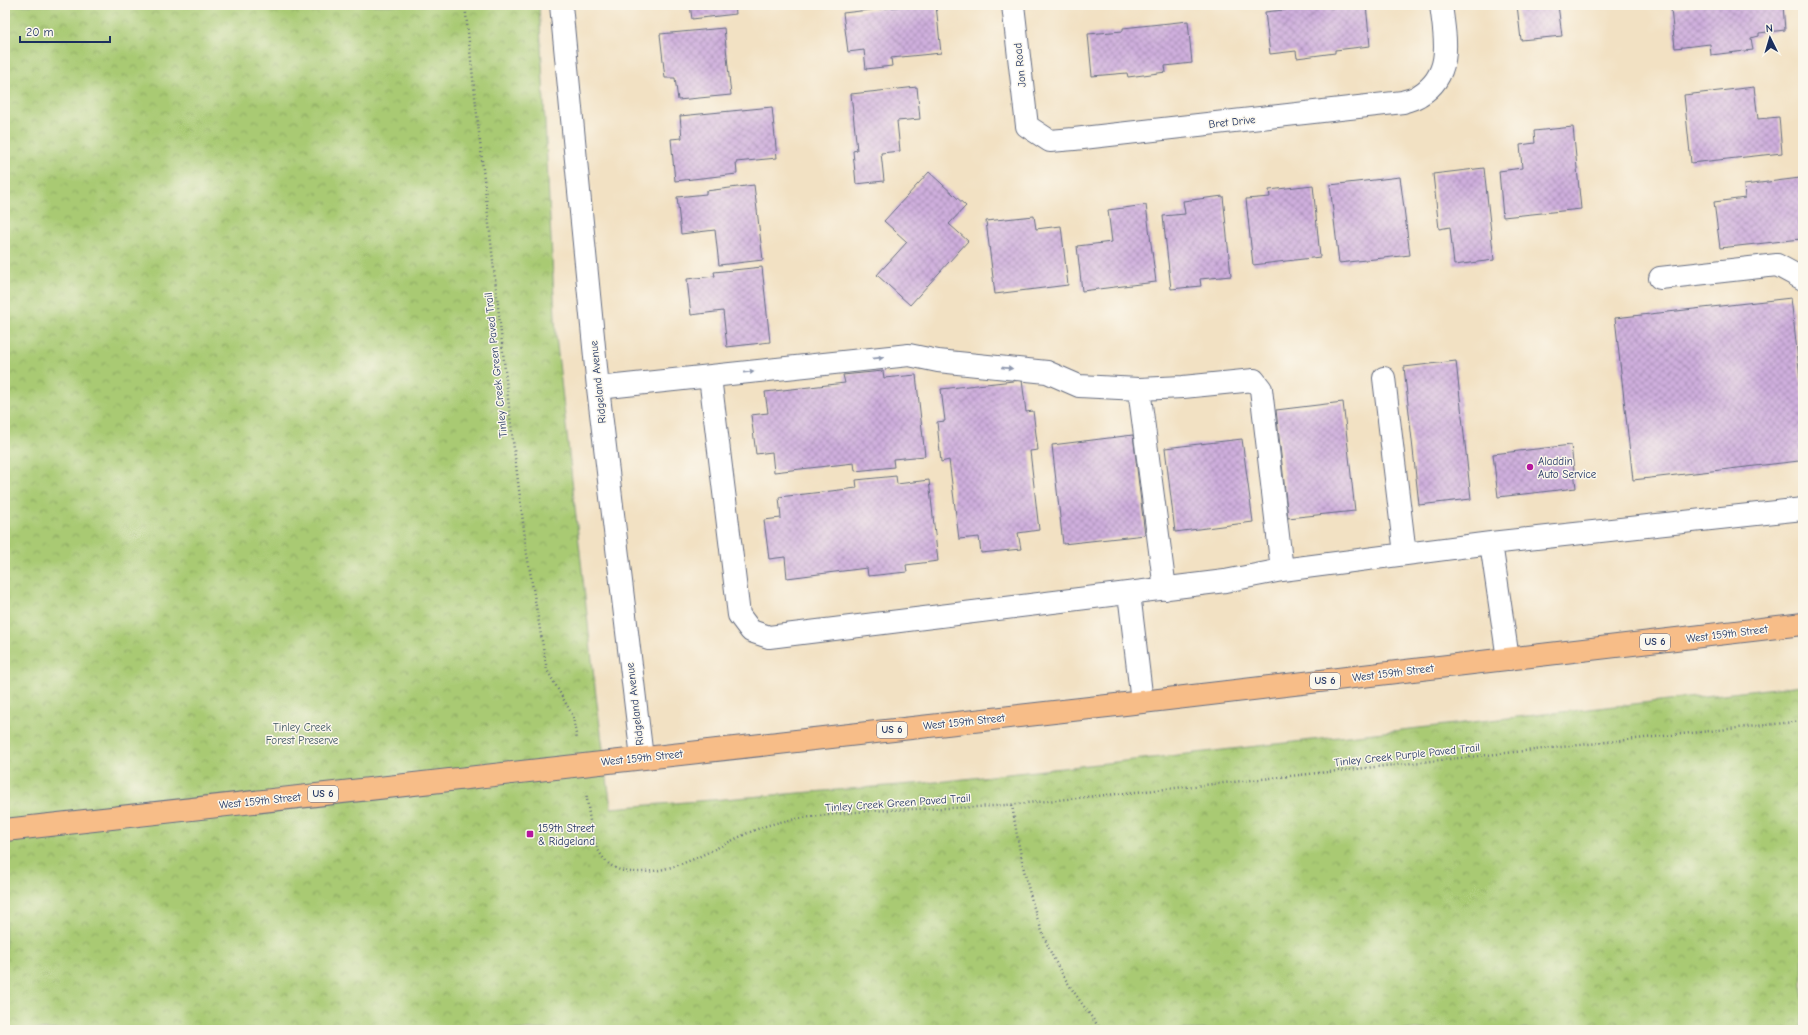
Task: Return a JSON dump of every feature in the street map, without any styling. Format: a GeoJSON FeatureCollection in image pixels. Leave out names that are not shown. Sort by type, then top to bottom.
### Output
{"type":"FeatureCollection","features":[{"type":"Feature","properties":{"kind":"main road","name":"West 159th Street"},"geometry":{"type":"LineString","coordinates":[[5,830],[1142,702],[1803,624]]}},
{"type":"Feature","properties":{"kind":"street","name":"Ridgeland Avenue"},"geometry":{"type":"LineString","coordinates":[[561,5],[598,388],[642,758]]}},
{"type":"Feature","properties":{"kind":"street","name":"Jon Road"},"geometry":{"type":"LineString","coordinates":[[1013,5],[1027,126]]}},
{"type":"Feature","properties":{"kind":"street","name":"Bret Drive"},"geometry":{"type":"LineString","coordinates":[[1027,126],[1050,140],[1082,139],[1403,102],[1420,96],[1435,82],[1444,65],[1446,54],[1441,5]]}},
{"type":"Feature","properties":{"kind":"street"},"geometry":{"type":"LineString","coordinates":[[1660,278],[1776,265],[1803,279]]}},
{"type":"Feature","properties":{"kind":"street"},"geometry":{"type":"LineString","coordinates":[[598,388],[910,355],[938,361],[1046,372],[1079,386],[1139,389],[1183,387],[1254,380],[1261,388],[1282,570]]}},
{"type":"Feature","properties":{"kind":"street"},"geometry":{"type":"LineString","coordinates":[[710,376],[739,615],[751,631],[769,637],[1165,589],[1224,581],[1282,570],[1491,543],[1803,509]]}},
{"type":"Feature","properties":{"kind":"street"},"geometry":{"type":"LineString","coordinates":[[1384,378],[1405,554]]}},
{"type":"Feature","properties":{"kind":"street"},"geometry":{"type":"LineString","coordinates":[[1139,389],[1165,589]]}},
{"type":"Feature","properties":{"kind":"street"},"geometry":{"type":"LineString","coordinates":[[1491,543],[1508,660]]}},
{"type":"Feature","properties":{"kind":"street"},"geometry":{"type":"LineString","coordinates":[[1129,593],[1142,702]]}},
{"type":"Feature","properties":{"kind":"path","name":"Tinley Creek Green Paved Trail"},"geometry":{"type":"LineString","coordinates":[[465,5],[510,417],[527,554],[547,670],[573,716]]}},
{"type":"Feature","properties":{"kind":"path","name":"Tinley Creek Purple Paved Trail"},"geometry":{"type":"LineString","coordinates":[[1012,805],[1803,721]]}},
{"type":"Feature","properties":{"kind":"path","name":"Tinley Creek Green Paved Trail"},"geometry":{"type":"LineString","coordinates":[[589,812],[592,835],[599,853],[612,866],[631,873],[663,870],[694,860],[761,828],[794,819],[840,813],[1012,805]]}},
{"type":"Feature","properties":{"kind":"path"},"geometry":{"type":"LineString","coordinates":[[1012,805],[1028,888],[1042,931],[1053,956],[1070,986],[1101,1030]]}},
{"type":"Feature","properties":{"kind":"green space","name":"Tinley Creek Forest Preserve"},"geometry":{"type":"Polygon","coordinates":[[[5,5],[539,5],[556,336],[596,696],[611,808],[937,782],[1803,685],[1803,1030],[5,1030],[5,5]]]}},
{"type":"Feature","properties":{"kind":"building"},"geometry":{"type":"Polygon","coordinates":[[[690,5],[735,5],[736,14],[692,19],[690,5]]]}},
{"type":"Feature","properties":{"kind":"building"},"geometry":{"type":"Polygon","coordinates":[[[913,5],[936,5],[941,53],[891,58],[892,66],[866,69],[864,50],[848,52],[843,13],[913,5]]]}},
{"type":"Feature","properties":{"kind":"building"},"geometry":{"type":"Polygon","coordinates":[[[1330,5],[1330,8],[1366,5],[1370,46],[1335,50],[1335,53],[1297,58],[1296,51],[1270,54],[1265,12],[1330,5]]]}},
{"type":"Feature","properties":{"kind":"building"},"geometry":{"type":"Polygon","coordinates":[[[1517,5],[1558,5],[1562,36],[1521,40],[1517,5]]]}},
{"type":"Feature","properties":{"kind":"building"},"geometry":{"type":"Polygon","coordinates":[[[1704,5],[1783,5],[1785,30],[1759,33],[1759,36],[1751,38],[1753,50],[1711,55],[1710,44],[1675,48],[1671,9],[1704,5]]]}},
{"type":"Feature","properties":{"kind":"building"},"geometry":{"type":"Polygon","coordinates":[[[1188,21],[1192,63],[1165,66],[1166,72],[1128,77],[1127,73],[1092,76],[1088,34],[1123,31],[1123,28],[1188,21]]]}},
{"type":"Feature","properties":{"kind":"building"},"geometry":{"type":"Polygon","coordinates":[[[724,28],[731,95],[678,100],[675,78],[665,78],[660,34],[724,28]]]}},
{"type":"Feature","properties":{"kind":"building"},"geometry":{"type":"Polygon","coordinates":[[[917,87],[920,119],[897,121],[900,151],[881,153],[884,181],[856,184],[853,151],[857,150],[851,94],[917,87]]]}},
{"type":"Feature","properties":{"kind":"building"},"geometry":{"type":"Polygon","coordinates":[[[1754,87],[1758,119],[1779,117],[1782,153],[1691,163],[1684,95],[1754,87]]]}},
{"type":"Feature","properties":{"kind":"building"},"geometry":{"type":"Polygon","coordinates":[[[772,107],[777,158],[736,162],[737,174],[675,181],[671,139],[682,138],[680,116],[772,107]]]}},
{"type":"Feature","properties":{"kind":"building"},"geometry":{"type":"Polygon","coordinates":[[[1573,127],[1581,209],[1503,217],[1499,171],[1522,168],[1520,145],[1535,143],[1534,131],[1573,127]]]}},
{"type":"Feature","properties":{"kind":"building"},"geometry":{"type":"Polygon","coordinates":[[[1484,168],[1494,260],[1454,265],[1450,227],[1439,229],[1433,174],[1484,168]]]}},
{"type":"Feature","properties":{"kind":"building"},"geometry":{"type":"Polygon","coordinates":[[[929,172],[966,206],[949,224],[968,241],[910,305],[877,275],[907,242],[884,221],[929,172]]]}},
{"type":"Feature","properties":{"kind":"building"},"geometry":{"type":"Polygon","coordinates":[[[1400,177],[1410,255],[1339,263],[1330,185],[1400,177]]]}},
{"type":"Feature","properties":{"kind":"building"},"geometry":{"type":"Polygon","coordinates":[[[1800,178],[1803,203],[1803,220],[1799,220],[1801,239],[1720,248],[1714,202],[1745,198],[1744,185],[1800,178]]]}},
{"type":"Feature","properties":{"kind":"building"},"geometry":{"type":"Polygon","coordinates":[[[754,185],[763,260],[719,265],[715,230],[681,234],[677,197],[706,194],[706,191],[754,185]]]}},
{"type":"Feature","properties":{"kind":"building"},"geometry":{"type":"Polygon","coordinates":[[[1313,185],[1320,257],[1253,265],[1246,199],[1270,197],[1269,190],[1313,185]]]}},
{"type":"Feature","properties":{"kind":"building"},"geometry":{"type":"Polygon","coordinates":[[[1223,196],[1231,276],[1200,279],[1201,286],[1171,289],[1163,216],[1185,214],[1183,201],[1223,196]]]}},
{"type":"Feature","properties":{"kind":"building"},"geometry":{"type":"Polygon","coordinates":[[[1146,205],[1156,282],[1082,291],[1077,246],[1112,242],[1108,210],[1146,205]]]}},
{"type":"Feature","properties":{"kind":"building"},"geometry":{"type":"Polygon","coordinates":[[[1034,216],[1036,229],[1061,226],[1068,285],[995,294],[986,221],[1034,216]]]}},
{"type":"Feature","properties":{"kind":"building"},"geometry":{"type":"Polygon","coordinates":[[[762,267],[770,342],[727,347],[723,311],[691,315],[687,279],[715,276],[714,272],[762,267]]]}},
{"type":"Feature","properties":{"kind":"building"},"geometry":{"type":"Polygon","coordinates":[[[1791,298],[1803,404],[1803,456],[1799,461],[1633,480],[1615,318],[1791,298]]]}},
{"type":"Feature","properties":{"kind":"building"},"geometry":{"type":"Polygon","coordinates":[[[1456,361],[1471,499],[1419,505],[1404,367],[1456,361]]]}},
{"type":"Feature","properties":{"kind":"building"},"geometry":{"type":"Polygon","coordinates":[[[883,371],[884,378],[916,375],[925,456],[893,459],[894,467],[855,471],[854,463],[774,472],[772,452],[756,454],[751,415],[768,413],[765,392],[845,383],[843,375],[883,371]]]}},
{"type":"Feature","properties":{"kind":"building"},"geometry":{"type":"Polygon","coordinates":[[[1022,380],[1026,412],[1033,411],[1038,450],[1030,451],[1039,530],[1018,533],[1021,549],[981,553],[979,537],[959,539],[949,460],[941,462],[937,422],[945,421],[941,389],[1022,380]]]}},
{"type":"Feature","properties":{"kind":"building"},"geometry":{"type":"Polygon","coordinates":[[[1343,402],[1355,511],[1288,518],[1276,410],[1343,402]]]}},
{"type":"Feature","properties":{"kind":"building"},"geometry":{"type":"Polygon","coordinates":[[[1133,435],[1145,535],[1063,544],[1052,445],[1133,435]]]}},
{"type":"Feature","properties":{"kind":"building"},"geometry":{"type":"Polygon","coordinates":[[[1242,439],[1253,522],[1175,532],[1165,448],[1242,439]]]}},
{"type":"Feature","properties":{"kind":"building"},"geometry":{"type":"Polygon","coordinates":[[[1571,445],[1576,488],[1498,497],[1493,454],[1571,445]]]}},
{"type":"Feature","properties":{"kind":"building"},"geometry":{"type":"Polygon","coordinates":[[[896,476],[897,484],[929,480],[938,561],[906,565],[907,572],[868,576],[867,568],[787,578],[785,557],[769,559],[764,520],[781,518],[779,497],[857,488],[856,480],[896,476]]]}},
{"type":"Feature","properties":{"kind":"place","name":"Aladdin Auto Service"},"geometry":{"type":"Point","coordinates":[1530,467]}},
{"type":"Feature","properties":{"kind":"place","name":"159th Street & Ridgeland"},"geometry":{"type":"Point","coordinates":[530,834]}}]}
